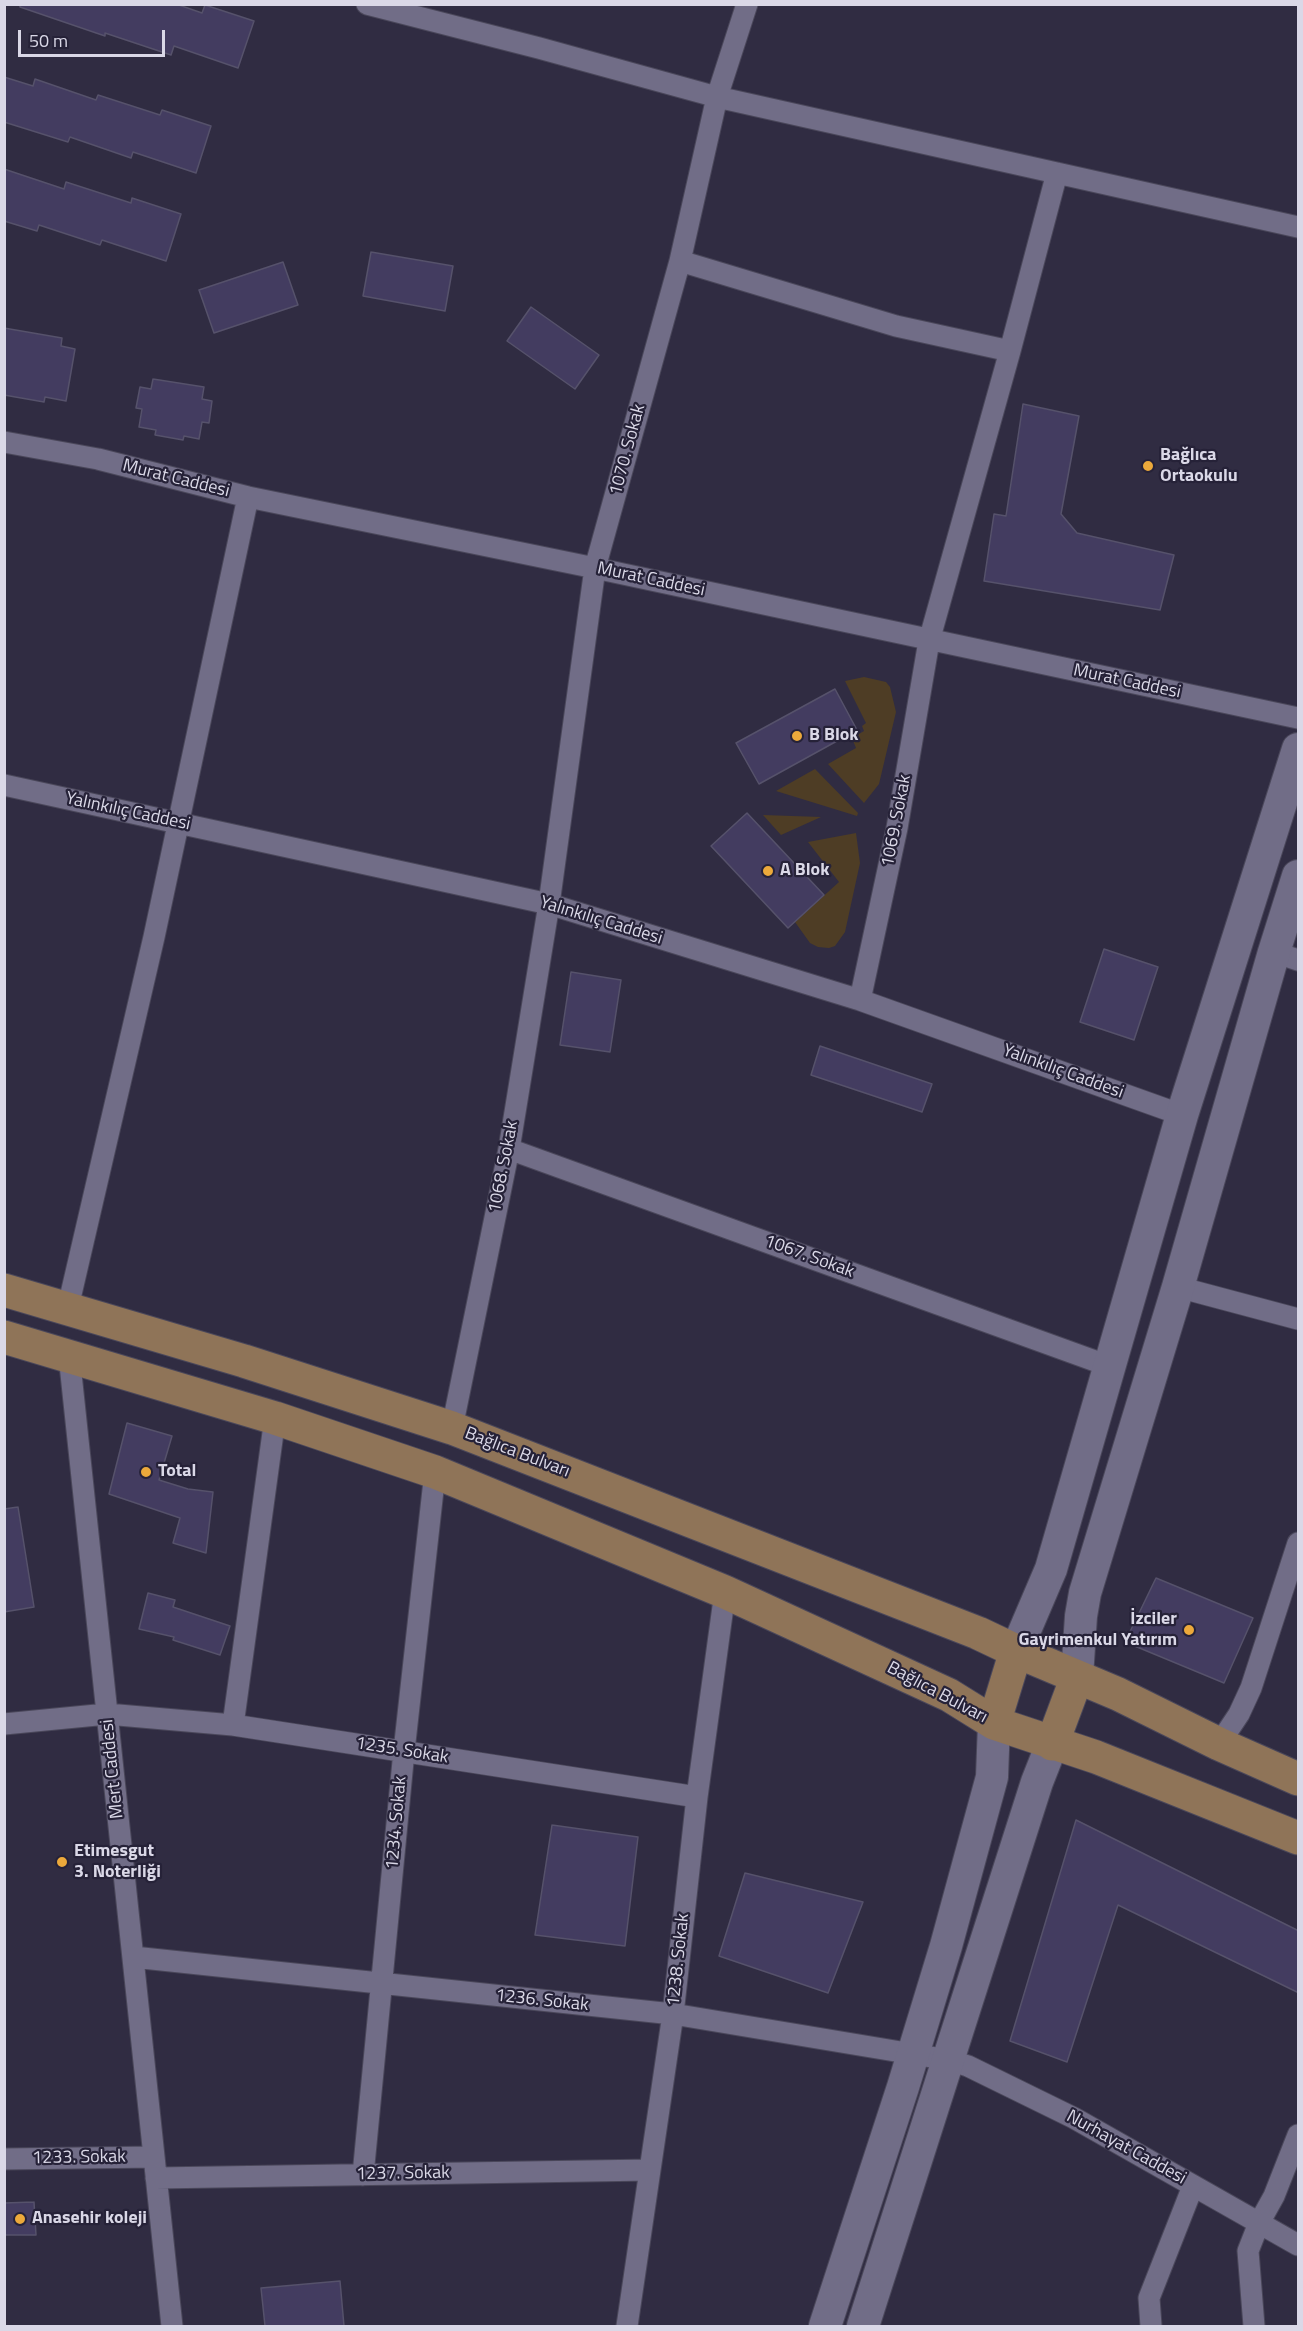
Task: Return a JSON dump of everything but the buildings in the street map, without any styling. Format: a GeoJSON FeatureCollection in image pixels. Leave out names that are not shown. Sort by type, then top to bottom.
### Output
{"type":"FeatureCollection","features":[{"type":"Feature","properties":{"kind":"main road"},"geometry":{"type":"LineString","coordinates":[[825,2326],[914,2053],[992,1777],[994,1723],[1016,1651],[1050,1569],[1182,1115],[1299,748]]}},
{"type":"Feature","properties":{"kind":"main road"},"geometry":{"type":"LineString","coordinates":[[863,2326],[1037,1782],[1077,1677],[1081,1616],[1085,1593],[1178,1287],[1286,956],[1296,893]]}},
{"type":"Feature","properties":{"kind":"main road","name":"Bağlıca Bulvarı"},"geometry":{"type":"LineString","coordinates":[[4,1290],[68,1307],[452,1428],[978,1633],[1077,1677]]}},
{"type":"Feature","properties":{"kind":"main road","name":"Bağlıca Bulvarı"},"geometry":{"type":"LineString","coordinates":[[4,1337],[275,1418],[435,1473],[725,1592],[941,1691],[994,1723],[1052,1744]]}},
{"type":"Feature","properties":{"kind":"main road"},"geometry":{"type":"LineString","coordinates":[[1077,1677],[1119,1694],[1219,1744],[1299,1779]]}},
{"type":"Feature","properties":{"kind":"main road"},"geometry":{"type":"LineString","coordinates":[[1052,1744],[1096,1757],[1299,1838]]}},
{"type":"Feature","properties":{"kind":"street"},"geometry":{"type":"LineString","coordinates":[[367,4],[717,97],[1299,226]]}},
{"type":"Feature","properties":{"kind":"street","name":"1070. Sokak"},"geometry":{"type":"LineString","coordinates":[[549,904],[595,568],[680,261],[717,97],[747,4]]}},
{"type":"Feature","properties":{"kind":"street","name":"1069. Sokak"},"geometry":{"type":"LineString","coordinates":[[860,1000],[897,828],[929,641],[1011,351],[1057,173]]}},
{"type":"Feature","properties":{"kind":"street"},"geometry":{"type":"LineString","coordinates":[[680,261],[896,326],[1011,351]]}},
{"type":"Feature","properties":{"kind":"street","name":"Murat Caddesi"},"geometry":{"type":"LineString","coordinates":[[4,442],[98,459],[248,497],[595,568],[1299,718]]}},
{"type":"Feature","properties":{"kind":"street"},"geometry":{"type":"LineString","coordinates":[[68,1307],[154,937],[248,497]]}},
{"type":"Feature","properties":{"kind":"street","name":"Yalınkılıç Caddesi"},"geometry":{"type":"LineString","coordinates":[[4,785],[549,904],[860,1000],[1182,1115]]}},
{"type":"Feature","properties":{"kind":"street","name":"1068. Sokak"},"geometry":{"type":"LineString","coordinates":[[452,1428],[509,1149],[549,904]]}},
{"type":"Feature","properties":{"kind":"street","name":"1067. Sokak"},"geometry":{"type":"LineString","coordinates":[[509,1149],[1109,1366]]}},
{"type":"Feature","properties":{"kind":"street"},"geometry":{"type":"LineString","coordinates":[[1178,1287],[1299,1319]]}},
{"type":"Feature","properties":{"kind":"street","name":"Mert Caddesi"},"geometry":{"type":"LineString","coordinates":[[69,1355],[172,2326]]}},
{"type":"Feature","properties":{"kind":"street"},"geometry":{"type":"LineString","coordinates":[[233,1725],[275,1418]]}},
{"type":"Feature","properties":{"kind":"street","name":"1234. Sokak"},"geometry":{"type":"LineString","coordinates":[[363,2175],[404,1751],[435,1473]]}},
{"type":"Feature","properties":{"kind":"street"},"geometry":{"type":"LineString","coordinates":[[1219,1744],[1239,1714],[1251,1688],[1299,1543]]}},
{"type":"Feature","properties":{"kind":"street","name":"1238. Sokak"},"geometry":{"type":"LineString","coordinates":[[627,2326],[673,2014],[697,1797],[725,1592]]}},
{"type":"Feature","properties":{"kind":"street","name":"1235. Sokak"},"geometry":{"type":"LineString","coordinates":[[4,1724],[107,1714],[233,1725],[697,1797]]}},
{"type":"Feature","properties":{"kind":"street","name":"1236. Sokak"},"geometry":{"type":"LineString","coordinates":[[133,1958],[673,2014],[949,2060]]}},
{"type":"Feature","properties":{"kind":"street","name":"Nurhayat Caddesi"},"geometry":{"type":"LineString","coordinates":[[949,2060],[997,2080],[1074,2118],[1299,2245]]}},
{"type":"Feature","properties":{"kind":"street"},"geometry":{"type":"LineString","coordinates":[[1254,2326],[1248,2251],[1299,2135]]}},
{"type":"Feature","properties":{"kind":"street","name":"1233. Sokak"},"geometry":{"type":"LineString","coordinates":[[4,2158],[154,2157]]}},
{"type":"Feature","properties":{"kind":"street","name":"1237. Sokak"},"geometry":{"type":"LineString","coordinates":[[156,2178],[650,2170]]}},
{"type":"Feature","properties":{"kind":"street"},"geometry":{"type":"LineString","coordinates":[[1151,2326],[1149,2298],[1193,2186]]}},
{"type":"Feature","properties":{"kind":"shaded area"},"geometry":{"type":"Polygon","coordinates":[[[864,677],[886,682],[890,687],[896,712],[879,784],[864,803],[828,764],[856,748],[852,738],[864,731],[862,726],[866,723],[845,681],[864,677]]]}},
{"type":"Feature","properties":{"kind":"shaded area"},"geometry":{"type":"Polygon","coordinates":[[[815,769],[858,813],[857,816],[776,791],[815,769]]]}},
{"type":"Feature","properties":{"kind":"shaded area"},"geometry":{"type":"Polygon","coordinates":[[[763,815],[821,817],[781,835],[763,815]]]}},
{"type":"Feature","properties":{"kind":"shaded area"},"geometry":{"type":"Polygon","coordinates":[[[856,833],[860,863],[845,932],[835,946],[818,947],[810,943],[795,922],[839,882],[808,842],[856,833]]]}},
{"type":"Feature","properties":{"kind":"place","name":"Bağlıca Ortaokulu"},"geometry":{"type":"Point","coordinates":[1148,466]}},
{"type":"Feature","properties":{"kind":"place","name":"B Blok"},"geometry":{"type":"Point","coordinates":[797,736]}},
{"type":"Feature","properties":{"kind":"place","name":"A Blok"},"geometry":{"type":"Point","coordinates":[768,871]}},
{"type":"Feature","properties":{"kind":"place","name":"Total"},"geometry":{"type":"Point","coordinates":[146,1472]}},
{"type":"Feature","properties":{"kind":"place","name":"İzciler Gayrimenkul Yatırım"},"geometry":{"type":"Point","coordinates":[1189,1630]}},
{"type":"Feature","properties":{"kind":"place","name":"Etimesgut 3. Noterliği"},"geometry":{"type":"Point","coordinates":[62,1862]}},
{"type":"Feature","properties":{"kind":"place","name":"Anasehir koleji"},"geometry":{"type":"Point","coordinates":[20,2219]}}]}
